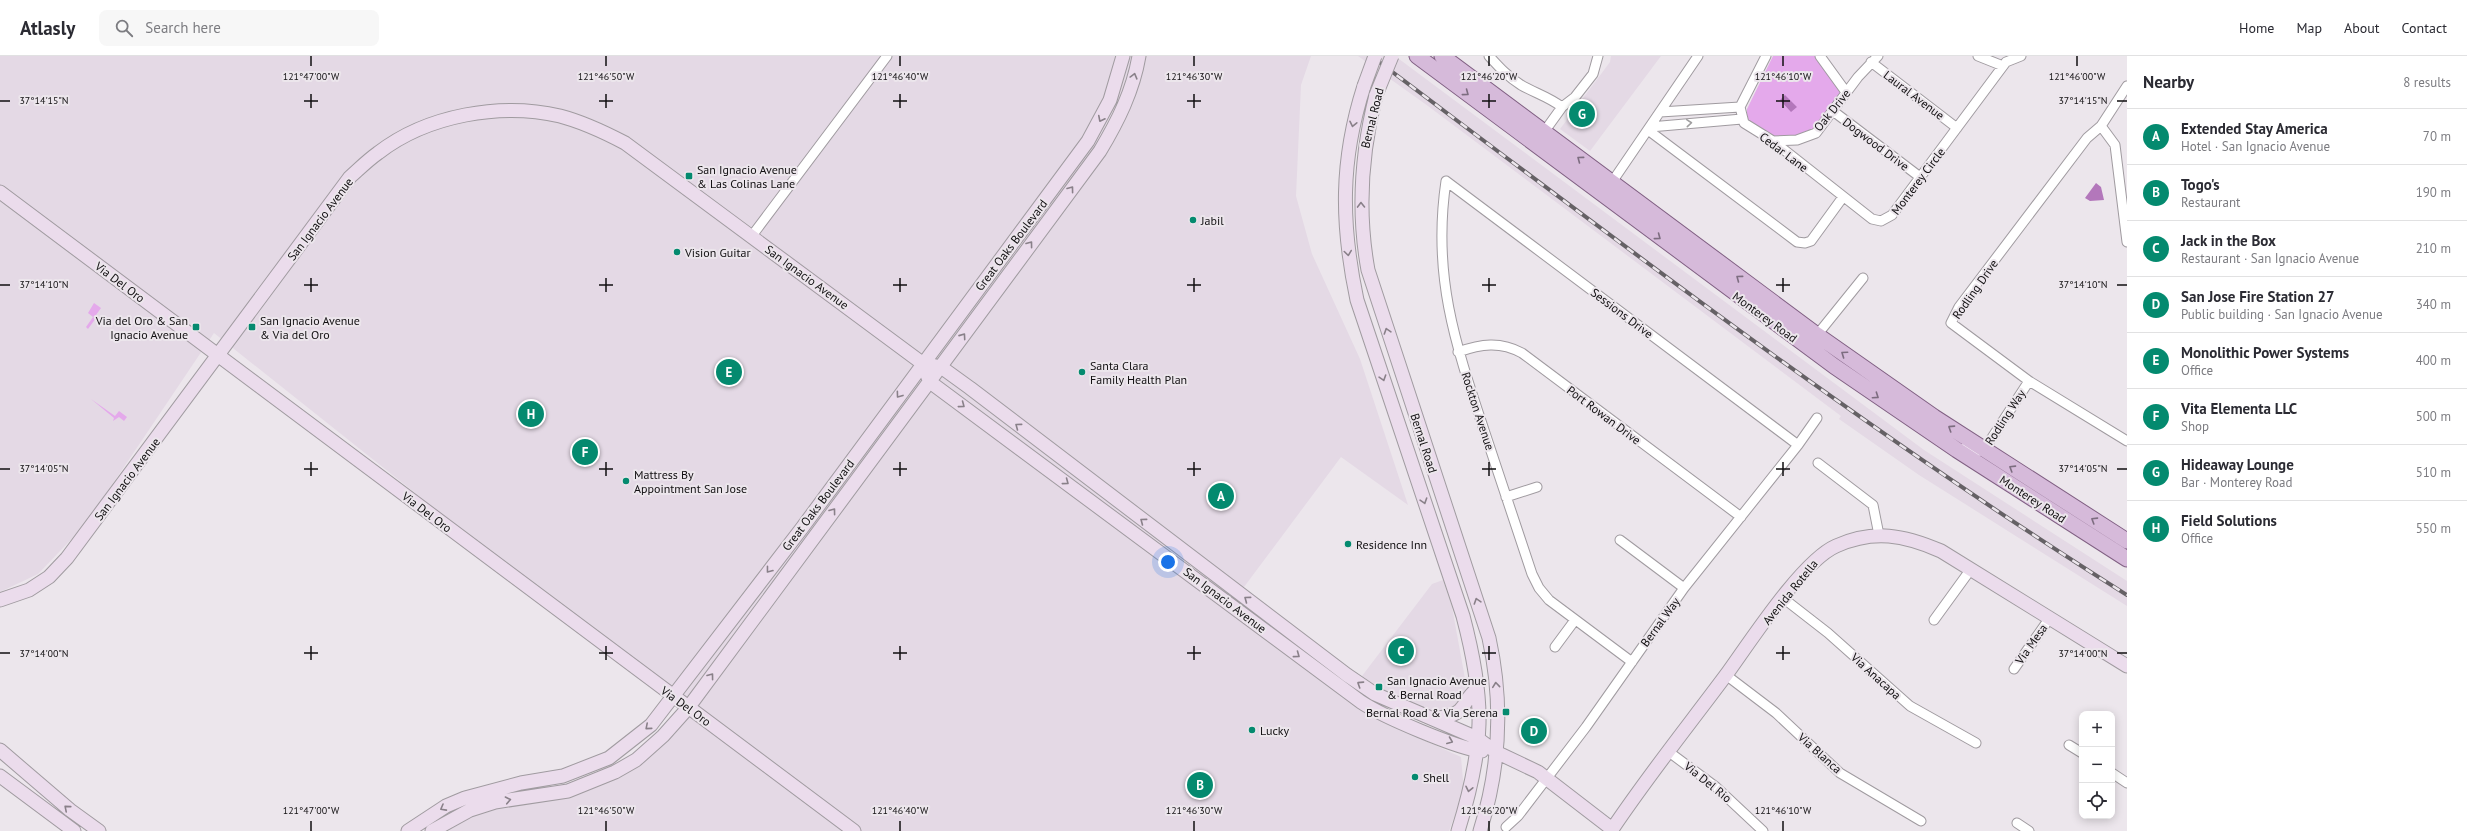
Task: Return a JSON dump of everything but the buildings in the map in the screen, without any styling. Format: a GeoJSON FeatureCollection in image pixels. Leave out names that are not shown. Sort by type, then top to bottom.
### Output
{"type":"FeatureCollection","features":[{"type":"Feature","properties":{"kind":"main road","name":"Monterey Road"},"geometry":{"type":"LineString","coordinates":[[1442,56],[1817,335],[1984,450],[2127,541]]}},
{"type":"Feature","properties":{"kind":"main road"},"geometry":{"type":"LineString","coordinates":[[1456,56],[1461,70]]}},
{"type":"Feature","properties":{"kind":"main road","name":"Monterey Road"},"geometry":{"type":"LineString","coordinates":[[1423,58],[1783,330],[1957,450],[2127,559]]}},
{"type":"Feature","properties":{"kind":"street"},"geometry":{"type":"LineString","coordinates":[[752,237],[887,56]]}},
{"type":"Feature","properties":{"kind":"street","name":"Great Oaks Boulevard"},"geometry":{"type":"LineString","coordinates":[[408,831],[446,806],[465,798],[507,787],[563,776],[609,758],[651,725],[802,528],[1099,124],[1117,84],[1123,56]]}},
{"type":"Feature","properties":{"kind":"street","name":"Great Oaks Boulevard"},"geometry":{"type":"LineString","coordinates":[[432,831],[470,810],[495,802],[568,790],[615,772],[636,760],[663,736],[688,708],[1100,150],[1118,121],[1132,83],[1139,56]]}},
{"type":"Feature","properties":{"kind":"street","name":"Bernal Road"},"geometry":{"type":"LineString","coordinates":[[1375,56],[1353,122],[1345,177],[1344,216],[1350,266],[1357,300],[1463,616],[1472,657],[1479,718],[1466,802],[1458,831]]}},
{"type":"Feature","properties":{"kind":"street","name":"Bernal Road"},"geometry":{"type":"LineString","coordinates":[[1392,56],[1376,95],[1365,141],[1361,172],[1361,211],[1365,252],[1373,290],[1489,638],[1497,690],[1496,752],[1489,797],[1480,831]]}},
{"type":"Feature","properties":{"kind":"street"},"geometry":{"type":"LineString","coordinates":[[1489,56],[1503,73],[1522,86],[1548,97],[1562,107]]}},
{"type":"Feature","properties":{"kind":"street"},"geometry":{"type":"LineString","coordinates":[[1544,132],[1562,107],[1575,97],[1593,74],[1598,56]]}},
{"type":"Feature","properties":{"kind":"street"},"geometry":{"type":"LineString","coordinates":[[1603,195],[1698,56]]}},
{"type":"Feature","properties":{"kind":"street"},"geometry":{"type":"LineString","coordinates":[[1649,128],[1742,119],[1743,103],[1766,56]]}},
{"type":"Feature","properties":{"kind":"street"},"geometry":{"type":"LineString","coordinates":[[1820,56],[1846,92]]}},
{"type":"Feature","properties":{"kind":"street"},"geometry":{"type":"LineString","coordinates":[[1978,56],[2003,66]]}},
{"type":"Feature","properties":{"kind":"street","name":"Monterey Circle"},"geometry":{"type":"LineString","coordinates":[[1843,197],[1872,219],[1881,221],[1892,215],[2008,58],[2021,56]]}},
{"type":"Feature","properties":{"kind":"street","name":"Oak Drive"},"geometry":{"type":"LineString","coordinates":[[1773,141],[1797,140],[1816,133],[1846,92],[1875,59]]}},
{"type":"Feature","properties":{"kind":"street","name":"Laural Avenue"},"geometry":{"type":"LineString","coordinates":[[1875,59],[1957,128]]}},
{"type":"Feature","properties":{"kind":"street"},"geometry":{"type":"LineString","coordinates":[[2127,86],[2101,126],[2115,146],[2127,242]]}},
{"type":"Feature","properties":{"kind":"street"},"geometry":{"type":"LineString","coordinates":[[1660,112],[1743,103]]}},
{"type":"Feature","properties":{"kind":"street","name":"Dogwood Drive"},"geometry":{"type":"LineString","coordinates":[[1832,111],[1920,177]]}},
{"type":"Feature","properties":{"kind":"street","name":"San Ignacio Avenue"},"geometry":{"type":"LineString","coordinates":[[0,600],[29,590],[49,577],[67,558],[219,356],[350,177],[378,152],[402,137],[453,118],[485,112],[534,112],[560,116],[595,128],[625,143],[922,363],[941,367],[1347,675],[1375,694],[1433,719],[1476,744]]}},
{"type":"Feature","properties":{"kind":"street","name":"Cedar Lane"},"geometry":{"type":"LineString","coordinates":[[1742,119],[1773,141],[1843,197]]}},
{"type":"Feature","properties":{"kind":"street","name":"Rodling Drive"},"geometry":{"type":"LineString","coordinates":[[2101,126],[2083,143],[1960,307],[1951,324],[2029,381],[2127,441]]}},
{"type":"Feature","properties":{"kind":"street"},"geometry":{"type":"LineString","coordinates":[[1649,128],[1797,242],[1805,243],[1814,238],[1843,197]]}},
{"type":"Feature","properties":{"kind":"street","name":"Rockton Avenue"},"geometry":{"type":"LineString","coordinates":[[1446,181],[1442,209],[1441,263],[1458,352],[1506,497],[1539,588],[1549,600],[1632,662]]}},
{"type":"Feature","properties":{"kind":"street","name":"Sessions Drive"},"geometry":{"type":"LineString","coordinates":[[1446,181],[1798,445]]}},
{"type":"Feature","properties":{"kind":"street","name":"Via Del Oro"},"geometry":{"type":"LineString","coordinates":[[0,192],[854,831]]}},
{"type":"Feature","properties":{"kind":"street"},"geometry":{"type":"LineString","coordinates":[[1036,211],[1048,220]]}},
{"type":"Feature","properties":{"kind":"street"},"geometry":{"type":"LineString","coordinates":[[1817,335],[1863,278]]}},
{"type":"Feature","properties":{"kind":"street","name":"Port Rowan Drive"},"geometry":{"type":"LineString","coordinates":[[1458,352],[1491,344],[1510,346],[1522,353],[1741,517]]}},
{"type":"Feature","properties":{"kind":"street"},"geometry":{"type":"LineString","coordinates":[[922,363],[930,382]]}},
{"type":"Feature","properties":{"kind":"street","name":"Rodling Way"},"geometry":{"type":"LineString","coordinates":[[1957,450],[1968,448],[1975,452],[1984,450],[2029,381]]}},
{"type":"Feature","properties":{"kind":"street","name":"San Ignacio Avenue"},"geometry":{"type":"LineString","coordinates":[[930,382],[1368,706],[1476,744],[1496,752],[1546,777],[1613,830]]}},
{"type":"Feature","properties":{"kind":"street","name":"Bernal Way"},"geometry":{"type":"LineString","coordinates":[[1506,828],[1518,816],[1586,726],[1684,588],[1798,445],[1817,418]]}},
{"type":"Feature","properties":{"kind":"street"},"geometry":{"type":"LineString","coordinates":[[1818,463],[1873,505],[1879,535]]}},
{"type":"Feature","properties":{"kind":"street"},"geometry":{"type":"LineString","coordinates":[[1506,497],[1537,487]]}},
{"type":"Feature","properties":{"kind":"street"},"geometry":{"type":"LineString","coordinates":[[802,528],[810,543]]}},
{"type":"Feature","properties":{"kind":"street","name":"Avenida Rotella"},"geometry":{"type":"LineString","coordinates":[[1613,830],[1783,598],[1818,557],[1836,546],[1879,535],[1912,538],[1941,550],[2049,619],[2127,666]]}},
{"type":"Feature","properties":{"kind":"street"},"geometry":{"type":"LineString","coordinates":[[1620,540],[1684,588]]}},
{"type":"Feature","properties":{"kind":"street"},"geometry":{"type":"LineString","coordinates":[[1934,620],[1971,569]]}},
{"type":"Feature","properties":{"kind":"street","name":"Via Anacapa"},"geometry":{"type":"LineString","coordinates":[[1783,598],[1828,633],[1910,706],[1976,744]]}},
{"type":"Feature","properties":{"kind":"street","name":"Via Mesa"},"geometry":{"type":"LineString","coordinates":[[2014,669],[2049,619]]}},
{"type":"Feature","properties":{"kind":"street"},"geometry":{"type":"LineString","coordinates":[[1555,647],[1575,620]]}},
{"type":"Feature","properties":{"kind":"street"},"geometry":{"type":"LineString","coordinates":[[1266,632],[1278,622]]}},
{"type":"Feature","properties":{"kind":"street","name":"Via Blanca"},"geometry":{"type":"LineString","coordinates":[[1726,676],[1776,713],[1840,773],[1921,821]]}},
{"type":"Feature","properties":{"kind":"street"},"geometry":{"type":"LineString","coordinates":[[1433,719],[1452,715],[1460,710],[1468,696],[1476,690]]}},
{"type":"Feature","properties":{"kind":"street"},"geometry":{"type":"LineString","coordinates":[[2069,745],[2079,751]]}},
{"type":"Feature","properties":{"kind":"street"},"geometry":{"type":"LineString","coordinates":[[0,750],[70,810],[99,831]]}},
{"type":"Feature","properties":{"kind":"street","name":"Via Del Rio"},"geometry":{"type":"LineString","coordinates":[[1669,752],[1716,787],[1763,831]]}},
{"type":"Feature","properties":{"kind":"street"},"geometry":{"type":"LineString","coordinates":[[2115,775],[2127,782]]}},
{"type":"Feature","properties":{"kind":"street"},"geometry":{"type":"LineString","coordinates":[[0,776],[74,831]]}},
{"type":"Feature","properties":{"kind":"street"},"geometry":{"type":"LineString","coordinates":[[2017,823],[2030,831]]}},
{"type":"Feature","properties":{"kind":"shaded area"},"geometry":{"type":"Polygon","coordinates":[[[0,56],[1311,56],[1301,85],[1296,196],[1312,254],[1360,359],[1408,505],[1341,457],[1244,587],[1211,600],[1373,717],[1461,757],[1464,791],[1449,831],[440,831],[448,824],[503,807],[579,794],[631,769],[683,706],[214,333],[85,525],[38,574],[0,592],[0,56]]]}},
{"type":"Feature","properties":{"kind":"shaded area"},"geometry":{"type":"Polygon","coordinates":[[[1358,56],[1395,56],[1924,450],[2127,581],[2127,606],[1919,475],[1839,419],[1841,416],[1428,106],[1358,56]]]}},
{"type":"Feature","properties":{"kind":"shaded area"},"geometry":{"type":"Polygon","coordinates":[[[1611,56],[1661,56],[1590,151],[1560,129],[1610,62],[1611,56]]]}},
{"type":"Feature","properties":{"kind":"shaded area"},"geometry":{"type":"Polygon","coordinates":[[[1773,56],[1816,56],[1844,96],[1815,131],[1796,137],[1773,138],[1747,120],[1747,109],[1773,56]]]}},
{"type":"Feature","properties":{"kind":"shaded area"},"geometry":{"type":"Polygon","coordinates":[[[1785,95],[1797,107],[1791,112],[1780,100],[1785,95]]]}},
{"type":"Feature","properties":{"kind":"shaded area"},"geometry":{"type":"Polygon","coordinates":[[[2096,183],[2101,187],[2104,200],[2090,201],[2085,198],[2096,183]]]}},
{"type":"Feature","properties":{"kind":"shaded area"},"geometry":{"type":"Polygon","coordinates":[[[94,303],[101,308],[96,315],[108,323],[106,325],[96,318],[88,329],[86,327],[93,317],[88,313],[94,303]]]}},
{"type":"Feature","properties":{"kind":"shaded area"},"geometry":{"type":"Polygon","coordinates":[[[91,399],[115,416],[119,411],[127,417],[124,421],[119,417],[113,421],[114,418],[91,399]]]}},
{"type":"Feature","properties":{"kind":"shaded area"},"geometry":{"type":"Polygon","coordinates":[[[1443,580],[1452,607],[1466,684],[1463,705],[1437,713],[1380,689],[1362,676],[1432,584],[1443,580]]]}},
{"type":"Feature","properties":{"kind":"railway"},"geometry":{"type":"LineString","coordinates":[[1371,56],[1650,265],[1838,401],[2029,532],[2127,595]]}},
{"type":"Feature","properties":{"kind":"place","name":"Hideaway Lounge"},"geometry":{"type":"Point","coordinates":[1582,114]}},
{"type":"Feature","properties":{"kind":"place","name":"San Ignacio Avenue & Las Colinas Lane"},"geometry":{"type":"Point","coordinates":[689,176]}},
{"type":"Feature","properties":{"kind":"place","name":"Jabil"},"geometry":{"type":"Point","coordinates":[1193,220]}},
{"type":"Feature","properties":{"kind":"place","name":"Vision Guitar"},"geometry":{"type":"Point","coordinates":[677,252]}},
{"type":"Feature","properties":{"kind":"place","name":"Via del Oro & San Ignacio Avenue"},"geometry":{"type":"Point","coordinates":[196,327]}},
{"type":"Feature","properties":{"kind":"place","name":"San Ignacio Avenue & Via del Oro"},"geometry":{"type":"Point","coordinates":[252,327]}},
{"type":"Feature","properties":{"kind":"place","name":"Monolithic Power Systems"},"geometry":{"type":"Point","coordinates":[729,372]}},
{"type":"Feature","properties":{"kind":"place","name":"Santa Clara Family Health Plan"},"geometry":{"type":"Point","coordinates":[1082,372]}},
{"type":"Feature","properties":{"kind":"place","name":"Field Solutions"},"geometry":{"type":"Point","coordinates":[531,414]}},
{"type":"Feature","properties":{"kind":"place","name":"Vita Elementa LLC"},"geometry":{"type":"Point","coordinates":[585,452]}},
{"type":"Feature","properties":{"kind":"place","name":"Mattress By Appointment San Jose"},"geometry":{"type":"Point","coordinates":[626,481]}},
{"type":"Feature","properties":{"kind":"place","name":"Extended Stay America"},"geometry":{"type":"Point","coordinates":[1221,496]}},
{"type":"Feature","properties":{"kind":"place","name":"Residence Inn"},"geometry":{"type":"Point","coordinates":[1348,544]}},
{"type":"Feature","properties":{"kind":"place","name":"Jack in the Box"},"geometry":{"type":"Point","coordinates":[1401,651]}},
{"type":"Feature","properties":{"kind":"place","name":"San Ignacio Avenue & Bernal Road"},"geometry":{"type":"Point","coordinates":[1379,687]}},
{"type":"Feature","properties":{"kind":"place","name":"Bernal Road & Via Serena"},"geometry":{"type":"Point","coordinates":[1506,712]}},
{"type":"Feature","properties":{"kind":"place","name":"Lucky"},"geometry":{"type":"Point","coordinates":[1252,730]}},
{"type":"Feature","properties":{"kind":"place","name":"San Jose Fire Station 27"},"geometry":{"type":"Point","coordinates":[1534,731]}},
{"type":"Feature","properties":{"kind":"place","name":"Shell"},"geometry":{"type":"Point","coordinates":[1415,777]}},
{"type":"Feature","properties":{"kind":"place","name":"Togo's"},"geometry":{"type":"Point","coordinates":[1200,785]}}]}
